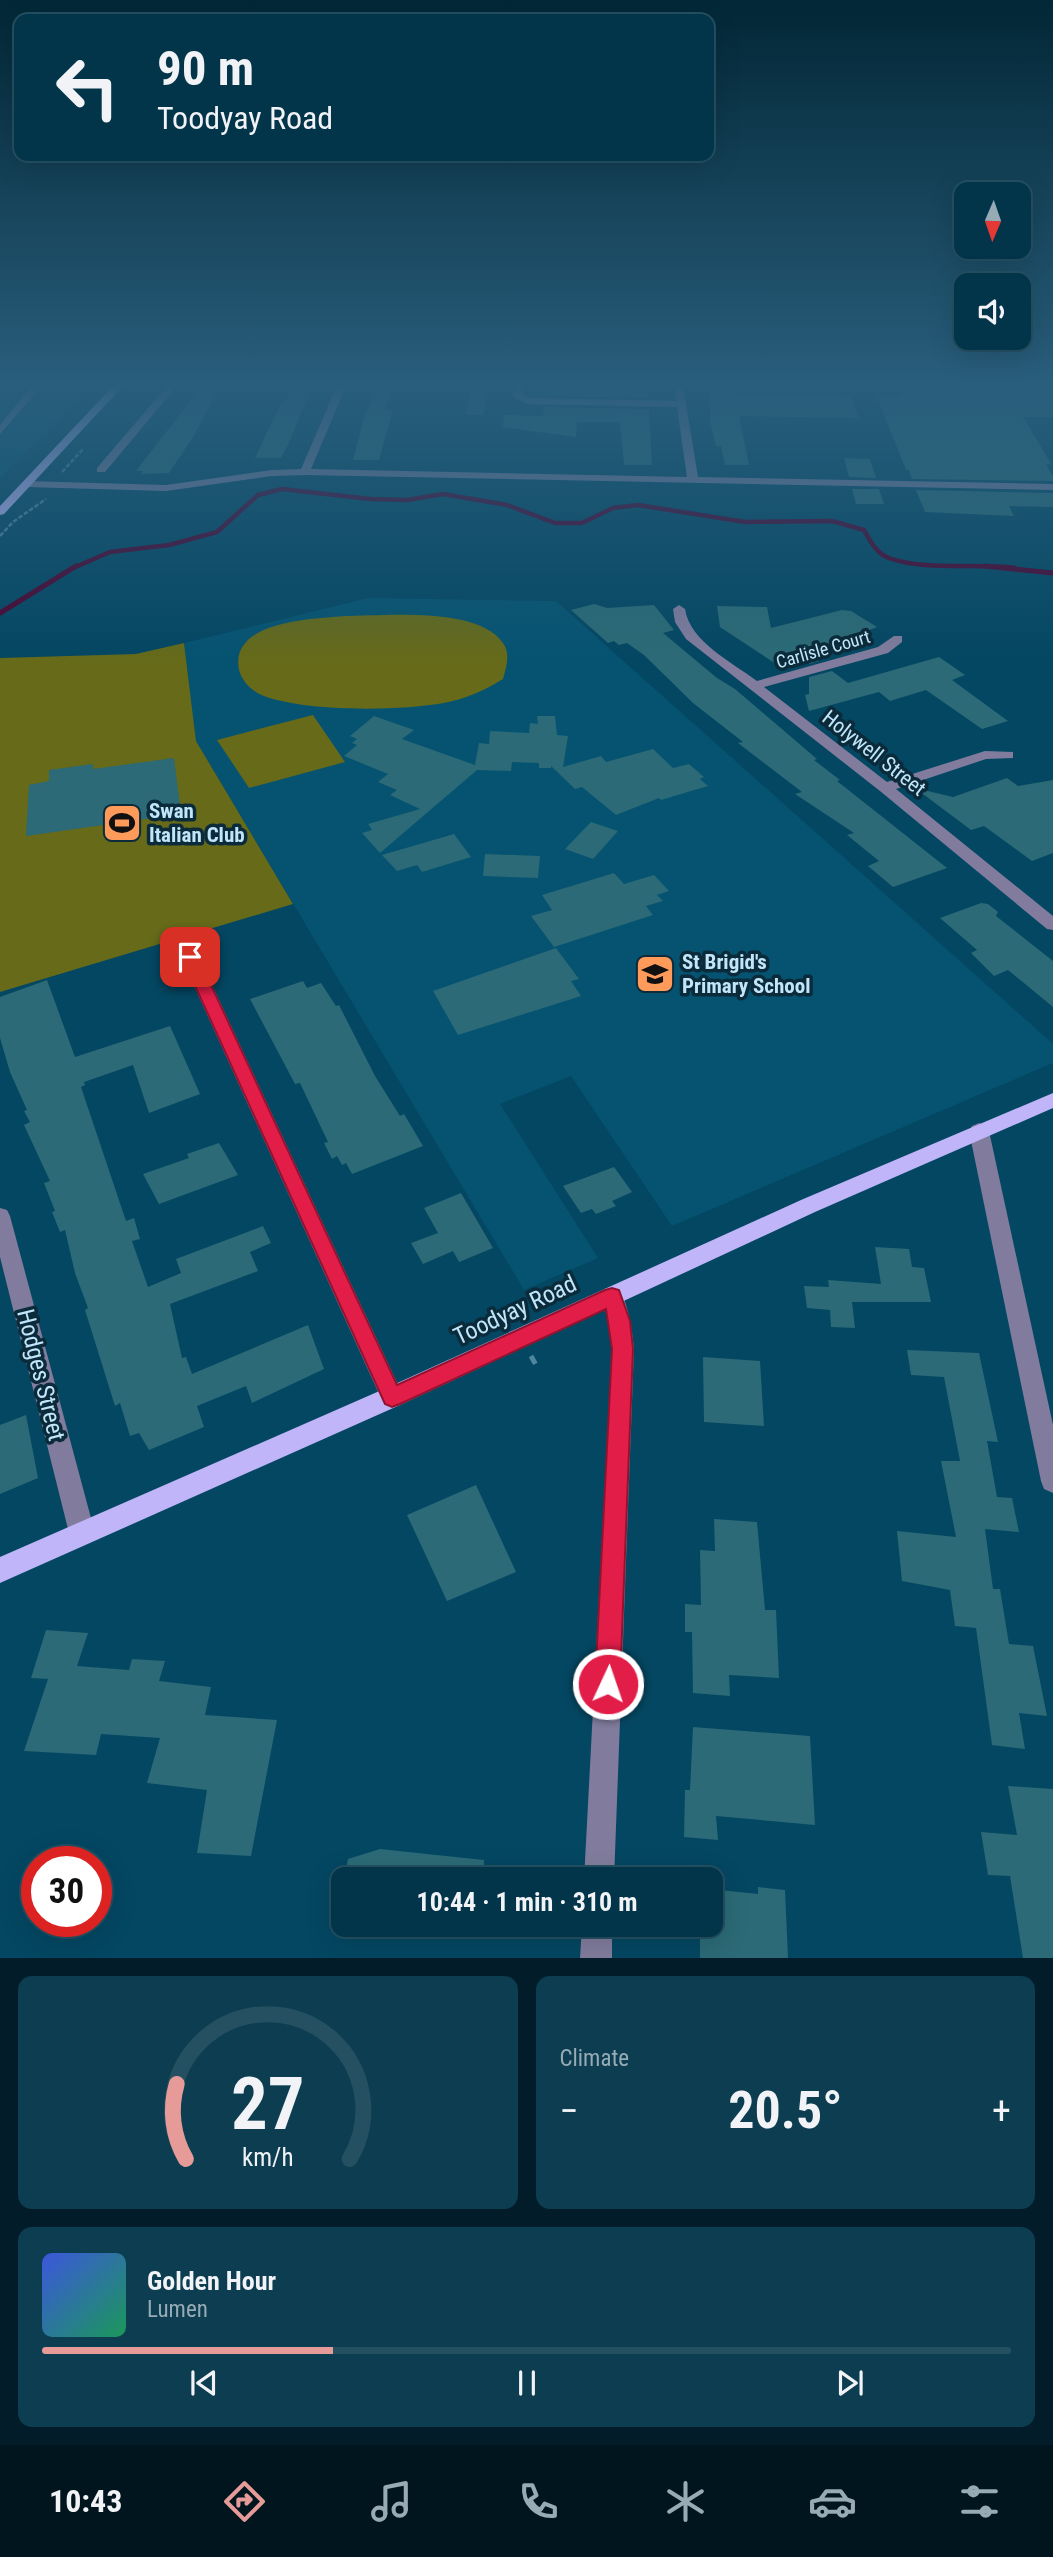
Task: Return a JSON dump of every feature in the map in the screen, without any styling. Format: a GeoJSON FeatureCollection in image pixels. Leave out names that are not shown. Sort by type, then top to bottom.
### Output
{"type":"FeatureCollection","features":[{"type":"Feature","properties":{"kind":"main road"},"geometry":{"type":"LineString","coordinates":[[0,512],[33,477]]}},
{"type":"Feature","properties":{"kind":"main road","name":"Toodyay Road"},"geometry":{"type":"LineString","coordinates":[[0,1570],[1053,1100]]}},
{"type":"Feature","properties":{"kind":"street"},"geometry":{"type":"LineString","coordinates":[[26,485],[166,488],[241,477]]}},
{"type":"Feature","properties":{"kind":"street"},"geometry":{"type":"LineString","coordinates":[[537,477],[1053,486]]}},
{"type":"Feature","properties":{"kind":"street","name":"Holywell Street"},"geometry":{"type":"LineString","coordinates":[[679,608],[681,622],[690,636],[885,788],[1053,925]]}},
{"type":"Feature","properties":{"kind":"street","name":"Carlisle Court"},"geometry":{"type":"LineString","coordinates":[[755,686],[883,650],[898,639]]}},
{"type":"Feature","properties":{"kind":"street"},"geometry":{"type":"LineString","coordinates":[[885,788],[985,755],[1008,755]]}},
{"type":"Feature","properties":{"kind":"street"},"geometry":{"type":"LineString","coordinates":[[190,957],[392,1397]]}},
{"type":"Feature","properties":{"kind":"street"},"geometry":{"type":"LineString","coordinates":[[979,1131],[1053,1481]]}},
{"type":"Feature","properties":{"kind":"street","name":"Hodges Street"},"geometry":{"type":"LineString","coordinates":[[0,1216],[82,1533]]}},
{"type":"Feature","properties":{"kind":"street"},"geometry":{"type":"LineString","coordinates":[[600,1867],[623,1349],[620,1321],[612,1296]]}},
{"type":"Feature","properties":{"kind":"street"},"geometry":{"type":"LineString","coordinates":[[596,1958],[597,1937]]}},
{"type":"Feature","properties":{"kind":"path"},"geometry":{"type":"LineString","coordinates":[[0,536],[13,522],[69,481],[66,477]]}},
{"type":"Feature","properties":{"kind":"shaded area","name":"St Brigid's Primary School"},"geometry":{"type":"Polygon","coordinates":[[[368,598],[556,601],[1053,1044],[1053,1063],[672,1226],[571,1076],[500,1104],[598,1258],[524,1290],[196,741],[184,643],[368,598]]]}},
{"type":"Feature","properties":{"kind":"shaded area"},"geometry":{"type":"Polygon","coordinates":[[[344,616],[429,616],[473,623],[491,631],[503,643],[507,661],[503,679],[474,694],[444,703],[403,708],[353,708],[282,701],[260,694],[243,679],[239,670],[239,654],[247,641],[259,632],[294,621],[344,616]]]}},
{"type":"Feature","properties":{"kind":"shaded area","name":"Swan Italian Club"},"geometry":{"type":"Polygon","coordinates":[[[184,643],[196,741],[293,904],[0,992],[0,658],[136,654],[184,643]]]}},
{"type":"Feature","properties":{"kind":"shaded area"},"geometry":{"type":"Polygon","coordinates":[[[313,715],[345,762],[249,788],[217,740],[313,715]]]}},
{"type":"Feature","properties":{"kind":"building"},"geometry":{"type":"Polygon","coordinates":[[[1053,477],[1053,481],[912,479],[1053,477]]]}},
{"type":"Feature","properties":{"kind":"building"},"geometry":{"type":"Polygon","coordinates":[[[852,489],[879,489],[884,504],[856,504],[852,489]]]}},
{"type":"Feature","properties":{"kind":"building"},"geometry":{"type":"Polygon","coordinates":[[[916,490],[1053,493],[1053,507],[1009,506],[1014,516],[925,512],[916,490]]]}},
{"type":"Feature","properties":{"kind":"building"},"geometry":{"type":"Polygon","coordinates":[[[594,604],[607,608],[654,605],[674,630],[663,633],[717,678],[735,689],[840,780],[837,781],[947,868],[893,887],[868,866],[879,861],[847,835],[854,833],[795,794],[802,792],[738,743],[743,742],[693,703],[644,655],[627,643],[608,643],[571,610],[594,604]]]}},
{"type":"Feature","properties":{"kind":"building"},"geometry":{"type":"Polygon","coordinates":[[[717,606],[767,607],[771,628],[842,610],[851,611],[877,627],[853,637],[860,641],[815,658],[819,661],[809,664],[809,660],[787,666],[781,662],[776,664],[720,627],[717,606]]]}},
{"type":"Feature","properties":{"kind":"building"},"geometry":{"type":"Polygon","coordinates":[[[939,657],[965,675],[952,680],[1008,721],[982,729],[926,690],[890,701],[879,692],[809,711],[805,695],[809,694],[809,677],[832,671],[848,683],[939,657]]]}},
{"type":"Feature","properties":{"kind":"building"},"geometry":{"type":"Polygon","coordinates":[[[374,716],[414,730],[402,739],[475,765],[479,743],[489,744],[490,731],[529,733],[530,723],[538,724],[537,716],[555,716],[557,735],[568,736],[563,767],[601,756],[606,762],[653,749],[673,768],[689,764],[704,777],[700,779],[708,786],[661,800],[659,798],[616,815],[582,787],[575,789],[551,766],[539,768],[539,763],[512,762],[511,771],[477,770],[380,853],[362,833],[372,830],[368,824],[420,809],[390,795],[397,790],[378,782],[388,774],[344,756],[357,745],[352,743],[357,739],[350,736],[374,716]]]}},
{"type":"Feature","properties":{"kind":"building"},"geometry":{"type":"Polygon","coordinates":[[[174,758],[181,814],[26,836],[29,785],[49,781],[49,770],[93,764],[93,769],[174,758]]]}},
{"type":"Feature","properties":{"kind":"building"},"geometry":{"type":"Polygon","coordinates":[[[1007,778],[1018,786],[1053,780],[1053,853],[1032,861],[984,826],[971,830],[915,788],[953,797],[1007,778]]]}},
{"type":"Feature","properties":{"kind":"building"},"geometry":{"type":"Polygon","coordinates":[[[591,822],[618,831],[593,859],[565,849],[591,822]]]}},
{"type":"Feature","properties":{"kind":"building"},"geometry":{"type":"Polygon","coordinates":[[[454,834],[471,857],[422,872],[417,865],[397,871],[382,855],[454,834]]]}},
{"type":"Feature","properties":{"kind":"building"},"geometry":{"type":"Polygon","coordinates":[[[485,854],[540,856],[538,878],[483,876],[485,854]]]}},
{"type":"Feature","properties":{"kind":"building"},"geometry":{"type":"Polygon","coordinates":[[[614,873],[624,884],[654,875],[669,891],[657,895],[663,901],[646,906],[653,915],[554,947],[531,916],[552,910],[542,895],[614,873]]]}},
{"type":"Feature","properties":{"kind":"building"},"geometry":{"type":"Polygon","coordinates":[[[981,903],[988,904],[998,912],[996,916],[1053,961],[1053,1007],[1008,970],[994,976],[971,953],[977,950],[940,918],[981,903]]]}},
{"type":"Feature","properties":{"kind":"building"},"geometry":{"type":"Polygon","coordinates":[[[556,948],[579,979],[571,981],[581,996],[458,1035],[433,991],[556,948]]]}},
{"type":"Feature","properties":{"kind":"building"},"geometry":{"type":"Polygon","coordinates":[[[47,980],[75,1057],[170,1026],[200,1094],[149,1113],[133,1065],[84,1082],[85,1085],[81,1087],[126,1221],[134,1218],[140,1239],[132,1241],[148,1287],[181,1273],[176,1259],[263,1226],[271,1243],[250,1252],[258,1271],[170,1304],[182,1358],[186,1357],[192,1374],[308,1325],[324,1369],[252,1403],[246,1386],[197,1406],[204,1427],[149,1450],[139,1433],[130,1436],[120,1403],[115,1406],[85,1310],[88,1308],[75,1273],[65,1230],[60,1232],[52,1212],[55,1211],[44,1183],[50,1181],[24,1125],[30,1122],[24,1111],[27,1110],[10,1072],[0,1038],[0,997],[47,980]]]}},
{"type":"Feature","properties":{"kind":"building"},"geometry":{"type":"Polygon","coordinates":[[[303,981],[307,988],[321,983],[336,1006],[339,1005],[375,1076],[400,1116],[404,1114],[423,1146],[352,1174],[346,1163],[342,1165],[337,1156],[332,1159],[324,1143],[328,1142],[300,1083],[295,1084],[250,999],[303,981]]]}},
{"type":"Feature","properties":{"kind":"building"},"geometry":{"type":"Polygon","coordinates":[[[219,1143],[238,1175],[159,1204],[143,1174],[189,1158],[187,1154],[219,1143]]]}},
{"type":"Feature","properties":{"kind":"building"},"geometry":{"type":"Polygon","coordinates":[[[614,1167],[632,1192],[612,1201],[616,1206],[596,1214],[592,1209],[581,1213],[563,1186],[614,1167]]]}},
{"type":"Feature","properties":{"kind":"building"},"geometry":{"type":"Polygon","coordinates":[[[461,1193],[493,1248],[459,1262],[453,1251],[423,1264],[411,1243],[438,1233],[424,1208],[461,1193]]]}},
{"type":"Feature","properties":{"kind":"building"},"geometry":{"type":"Polygon","coordinates":[[[875,1247],[909,1249],[912,1267],[924,1268],[931,1302],[852,1302],[855,1328],[831,1327],[830,1310],[807,1308],[804,1286],[829,1287],[828,1280],[881,1284],[875,1247]]]}},
{"type":"Feature","properties":{"kind":"building"},"geometry":{"type":"Polygon","coordinates":[[[907,1350],[979,1353],[998,1442],[987,1441],[997,1497],[1012,1498],[1019,1532],[985,1529],[993,1589],[1000,1589],[1009,1644],[1033,1646],[1047,1716],[1019,1713],[1025,1749],[992,1745],[976,1628],[955,1626],[950,1590],[902,1581],[897,1531],[956,1537],[941,1461],[960,1461],[944,1377],[911,1375],[907,1350]]]}},
{"type":"Feature","properties":{"kind":"building"},"geometry":{"type":"Polygon","coordinates":[[[703,1357],[760,1361],[764,1426],[704,1422],[703,1357]]]}},
{"type":"Feature","properties":{"kind":"building"},"geometry":{"type":"Polygon","coordinates":[[[26,1415],[38,1478],[0,1494],[0,1425],[26,1415]]]}},
{"type":"Feature","properties":{"kind":"building"},"geometry":{"type":"Polygon","coordinates":[[[476,1485],[516,1572],[447,1601],[407,1515],[476,1485]]]}},
{"type":"Feature","properties":{"kind":"building"},"geometry":{"type":"Polygon","coordinates":[[[714,1519],[757,1522],[765,1610],[776,1610],[779,1678],[729,1675],[730,1696],[693,1693],[692,1632],[685,1632],[685,1604],[701,1605],[700,1550],[715,1551],[714,1519]]]}},
{"type":"Feature","properties":{"kind":"building"},"geometry":{"type":"Polygon","coordinates":[[[46,1630],[88,1633],[77,1666],[129,1670],[132,1659],[165,1661],[159,1681],[211,1687],[205,1715],[277,1720],[251,1856],[197,1853],[207,1790],[147,1783],[160,1738],[101,1734],[96,1755],[24,1751],[48,1679],[31,1678],[46,1630]]]}},
{"type":"Feature","properties":{"kind":"building"},"geometry":{"type":"Polygon","coordinates":[[[693,1727],[810,1736],[815,1825],[716,1816],[718,1840],[684,1837],[685,1790],[690,1790],[693,1727]]]}},
{"type":"Feature","properties":{"kind":"building"},"geometry":{"type":"Polygon","coordinates":[[[1008,1786],[1053,1789],[1053,1958],[1023,1958],[1010,1876],[988,1875],[981,1832],[1017,1835],[1008,1786]]]}},
{"type":"Feature","properties":{"kind":"building"},"geometry":{"type":"Polygon","coordinates":[[[380,1849],[484,1860],[484,1867],[346,1867],[348,1859],[380,1849]]]}},
{"type":"Feature","properties":{"kind":"building"},"geometry":{"type":"Polygon","coordinates":[[[758,1887],[785,1890],[788,1958],[700,1958],[700,1937],[723,1937],[723,1890],[758,1894],[758,1887]]]}},
{"type":"Feature","properties":{"kind":"waterway"},"geometry":{"type":"LineString","coordinates":[[73,568],[110,552],[169,545],[217,532],[258,495],[282,489],[370,499],[407,500],[443,494],[507,505],[555,523],[582,523],[613,508],[638,505],[745,522],[832,521],[864,530],[871,543],[889,558],[934,566],[987,566]]}},
{"type":"Feature","properties":{"kind":"waterway"},"geometry":{"type":"LineString","coordinates":[[0,613],[76,566]]}},
{"type":"Feature","properties":{"kind":"waterway"},"geometry":{"type":"LineString","coordinates":[[987,566],[1015,568]]}},
{"type":"Feature","properties":{"kind":"waterway"},"geometry":{"type":"LineString","coordinates":[[987,566],[1053,573]]}},
{"type":"Feature","properties":{"kind":"place","name":"Swan Italian Club"},"geometry":{"type":"Point","coordinates":[122,823]}},
{"type":"Feature","properties":{"kind":"place","name":"St Brigid's Primary School"},"geometry":{"type":"Point","coordinates":[655,974]}},
{"type":"Feature","properties":{"kind":"route"},"geometry":{"type":"LineString","coordinates":[[190,957],[392,1397],[612,1296],[620,1321],[623,1349],[608,1684]]}}]}
